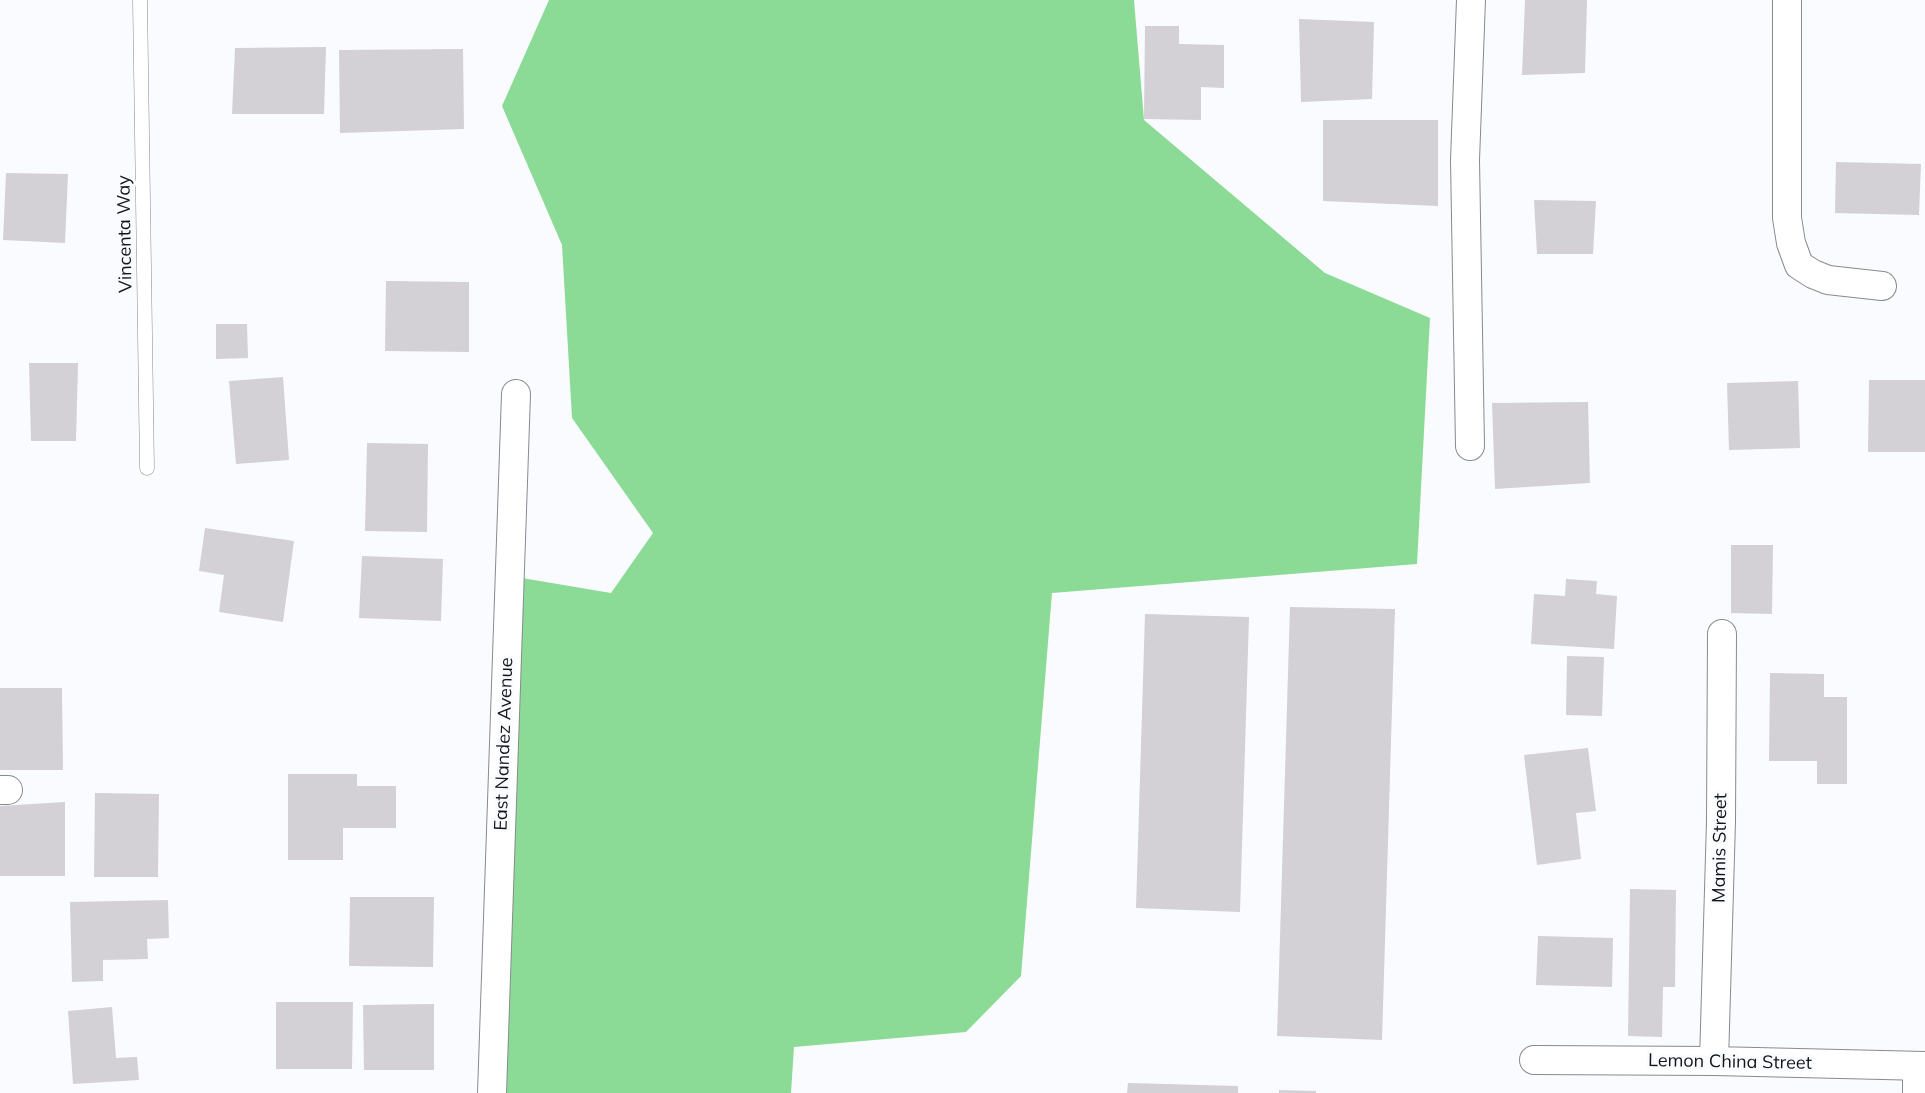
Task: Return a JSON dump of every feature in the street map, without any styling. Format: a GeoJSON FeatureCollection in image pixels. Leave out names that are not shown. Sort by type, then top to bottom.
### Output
{"type":"FeatureCollection","features":[{"type":"Feature","properties":{"kind":"street"},"geometry":{"type":"LineString","coordinates":[[1470,446],[1465,160],[1471,0]]}},
{"type":"Feature","properties":{"kind":"street"},"geometry":{"type":"LineString","coordinates":[[1787,0],[1787,218],[1791,243],[1799,265],[1813,274],[1828,280],[1882,286]]}},
{"type":"Feature","properties":{"kind":"street","name":"East Nandez Avenue"},"geometry":{"type":"LineString","coordinates":[[492,1093],[516,394]]}},
{"type":"Feature","properties":{"kind":"street","name":"Mamis Street"},"geometry":{"type":"LineString","coordinates":[[1714,1061],[1721,811],[1722,634]]}},
{"type":"Feature","properties":{"kind":"street","name":"Lemon China Street"},"geometry":{"type":"LineString","coordinates":[[1534,1060],[1714,1061],[1920,1075]]}},
{"type":"Feature","properties":{"kind":"lane","name":"Vincenta Way"},"geometry":{"type":"LineString","coordinates":[[141,0],[147,468]]}},
{"type":"Feature","properties":{"kind":"green space"},"geometry":{"type":"Polygon","coordinates":[[[549,0],[1134,0],[1144,120],[1325,273],[1430,318],[1417,564],[1052,593],[1021,976],[966,1032],[794,1047],[791,1093],[499,1093],[510,576],[611,593],[653,533],[572,418],[562,245],[502,106],[549,0]]]}},
{"type":"Feature","properties":{"kind":"building"},"geometry":{"type":"Polygon","coordinates":[[[1525,0],[1587,0],[1585,73],[1522,75],[1525,0]]]}},
{"type":"Feature","properties":{"kind":"building"},"geometry":{"type":"Polygon","coordinates":[[[1299,19],[1374,22],[1372,99],[1301,102],[1299,19]]]}},
{"type":"Feature","properties":{"kind":"building"},"geometry":{"type":"Polygon","coordinates":[[[1145,26],[1179,26],[1179,44],[1224,45],[1224,88],[1201,87],[1201,120],[1144,119],[1145,26]]]}},
{"type":"Feature","properties":{"kind":"building"},"geometry":{"type":"Polygon","coordinates":[[[326,47],[324,114],[232,114],[235,48],[326,47]]]}},
{"type":"Feature","properties":{"kind":"building"},"geometry":{"type":"Polygon","coordinates":[[[463,49],[464,129],[340,133],[339,50],[463,49]]]}},
{"type":"Feature","properties":{"kind":"building"},"geometry":{"type":"Polygon","coordinates":[[[1323,120],[1438,120],[1438,206],[1323,201],[1323,120]]]}},
{"type":"Feature","properties":{"kind":"building"},"geometry":{"type":"Polygon","coordinates":[[[1836,162],[1921,164],[1919,215],[1835,213],[1836,162]]]}},
{"type":"Feature","properties":{"kind":"building"},"geometry":{"type":"Polygon","coordinates":[[[6,173],[68,174],[65,243],[3,240],[6,173]]]}},
{"type":"Feature","properties":{"kind":"building"},"geometry":{"type":"Polygon","coordinates":[[[1534,200],[1596,201],[1593,254],[1537,254],[1534,200]]]}},
{"type":"Feature","properties":{"kind":"building"},"geometry":{"type":"Polygon","coordinates":[[[386,281],[469,282],[469,352],[385,351],[386,281]]]}},
{"type":"Feature","properties":{"kind":"building"},"geometry":{"type":"Polygon","coordinates":[[[216,324],[247,324],[248,358],[216,359],[216,324]]]}},
{"type":"Feature","properties":{"kind":"building"},"geometry":{"type":"Polygon","coordinates":[[[29,363],[78,363],[76,441],[31,441],[29,363]]]}},
{"type":"Feature","properties":{"kind":"building"},"geometry":{"type":"Polygon","coordinates":[[[283,377],[289,460],[236,464],[229,381],[283,377]]]}},
{"type":"Feature","properties":{"kind":"building"},"geometry":{"type":"Polygon","coordinates":[[[1869,380],[1925,380],[1925,452],[1868,452],[1869,380]]]}},
{"type":"Feature","properties":{"kind":"building"},"geometry":{"type":"Polygon","coordinates":[[[1798,381],[1800,448],[1729,450],[1727,383],[1798,381]]]}},
{"type":"Feature","properties":{"kind":"building"},"geometry":{"type":"Polygon","coordinates":[[[1588,402],[1590,483],[1495,489],[1492,403],[1588,402]]]}},
{"type":"Feature","properties":{"kind":"building"},"geometry":{"type":"Polygon","coordinates":[[[367,443],[428,444],[427,532],[365,531],[367,443]]]}},
{"type":"Feature","properties":{"kind":"building"},"geometry":{"type":"Polygon","coordinates":[[[205,528],[294,541],[283,622],[219,612],[224,575],[199,571],[205,528]]]}},
{"type":"Feature","properties":{"kind":"building"},"geometry":{"type":"Polygon","coordinates":[[[1731,545],[1773,545],[1772,614],[1731,613],[1731,545]]]}},
{"type":"Feature","properties":{"kind":"building"},"geometry":{"type":"Polygon","coordinates":[[[362,556],[443,559],[441,621],[359,618],[362,556]]]}},
{"type":"Feature","properties":{"kind":"building"},"geometry":{"type":"Polygon","coordinates":[[[1566,579],[1597,581],[1596,594],[1617,596],[1614,649],[1531,644],[1534,594],[1565,596],[1566,579]]]}},
{"type":"Feature","properties":{"kind":"building"},"geometry":{"type":"Polygon","coordinates":[[[1290,607],[1395,609],[1382,1040],[1277,1036],[1290,607]]]}},
{"type":"Feature","properties":{"kind":"building"},"geometry":{"type":"Polygon","coordinates":[[[1145,614],[1249,617],[1240,912],[1136,908],[1145,614]]]}},
{"type":"Feature","properties":{"kind":"building"},"geometry":{"type":"Polygon","coordinates":[[[1567,656],[1604,657],[1602,716],[1566,715],[1567,656]]]}},
{"type":"Feature","properties":{"kind":"building"},"geometry":{"type":"Polygon","coordinates":[[[1770,673],[1824,674],[1824,697],[1847,697],[1847,784],[1817,784],[1817,761],[1769,761],[1770,673]]]}},
{"type":"Feature","properties":{"kind":"building"},"geometry":{"type":"Polygon","coordinates":[[[0,688],[62,688],[63,770],[0,770],[0,688]]]}},
{"type":"Feature","properties":{"kind":"building"},"geometry":{"type":"Polygon","coordinates":[[[1588,748],[1596,811],[1576,813],[1581,859],[1537,865],[1524,755],[1588,748]]]}},
{"type":"Feature","properties":{"kind":"building"},"geometry":{"type":"Polygon","coordinates":[[[288,774],[357,774],[357,786],[396,786],[396,828],[343,828],[343,860],[288,860],[288,774]]]}},
{"type":"Feature","properties":{"kind":"building"},"geometry":{"type":"Polygon","coordinates":[[[95,793],[159,794],[158,877],[94,877],[95,793]]]}},
{"type":"Feature","properties":{"kind":"building"},"geometry":{"type":"Polygon","coordinates":[[[65,802],[65,876],[0,876],[0,806],[65,802]]]}},
{"type":"Feature","properties":{"kind":"building"},"geometry":{"type":"Polygon","coordinates":[[[1630,889],[1676,890],[1675,987],[1663,987],[1662,1037],[1628,1036],[1630,889]]]}},
{"type":"Feature","properties":{"kind":"building"},"geometry":{"type":"Polygon","coordinates":[[[350,897],[434,897],[433,967],[349,966],[350,897]]]}},
{"type":"Feature","properties":{"kind":"building"},"geometry":{"type":"Polygon","coordinates":[[[168,900],[169,938],[147,939],[148,959],[103,960],[103,981],[72,982],[70,902],[168,900]]]}},
{"type":"Feature","properties":{"kind":"building"},"geometry":{"type":"Polygon","coordinates":[[[1538,936],[1613,938],[1612,987],[1536,985],[1538,936]]]}},
{"type":"Feature","properties":{"kind":"building"},"geometry":{"type":"Polygon","coordinates":[[[276,1002],[353,1002],[352,1069],[276,1069],[276,1002]]]}},
{"type":"Feature","properties":{"kind":"building"},"geometry":{"type":"Polygon","coordinates":[[[434,1004],[434,1070],[364,1070],[363,1005],[434,1004]]]}},
{"type":"Feature","properties":{"kind":"building"},"geometry":{"type":"Polygon","coordinates":[[[112,1007],[116,1058],[137,1057],[139,1080],[73,1084],[68,1011],[112,1007]]]}},
{"type":"Feature","properties":{"kind":"building"},"geometry":{"type":"Polygon","coordinates":[[[1128,1083],[1238,1086],[1238,1093],[1127,1093],[1128,1083]]]}},
{"type":"Feature","properties":{"kind":"building"},"geometry":{"type":"Polygon","coordinates":[[[1279,1090],[1316,1091],[1316,1093],[1279,1093],[1279,1090]]]}}]}
